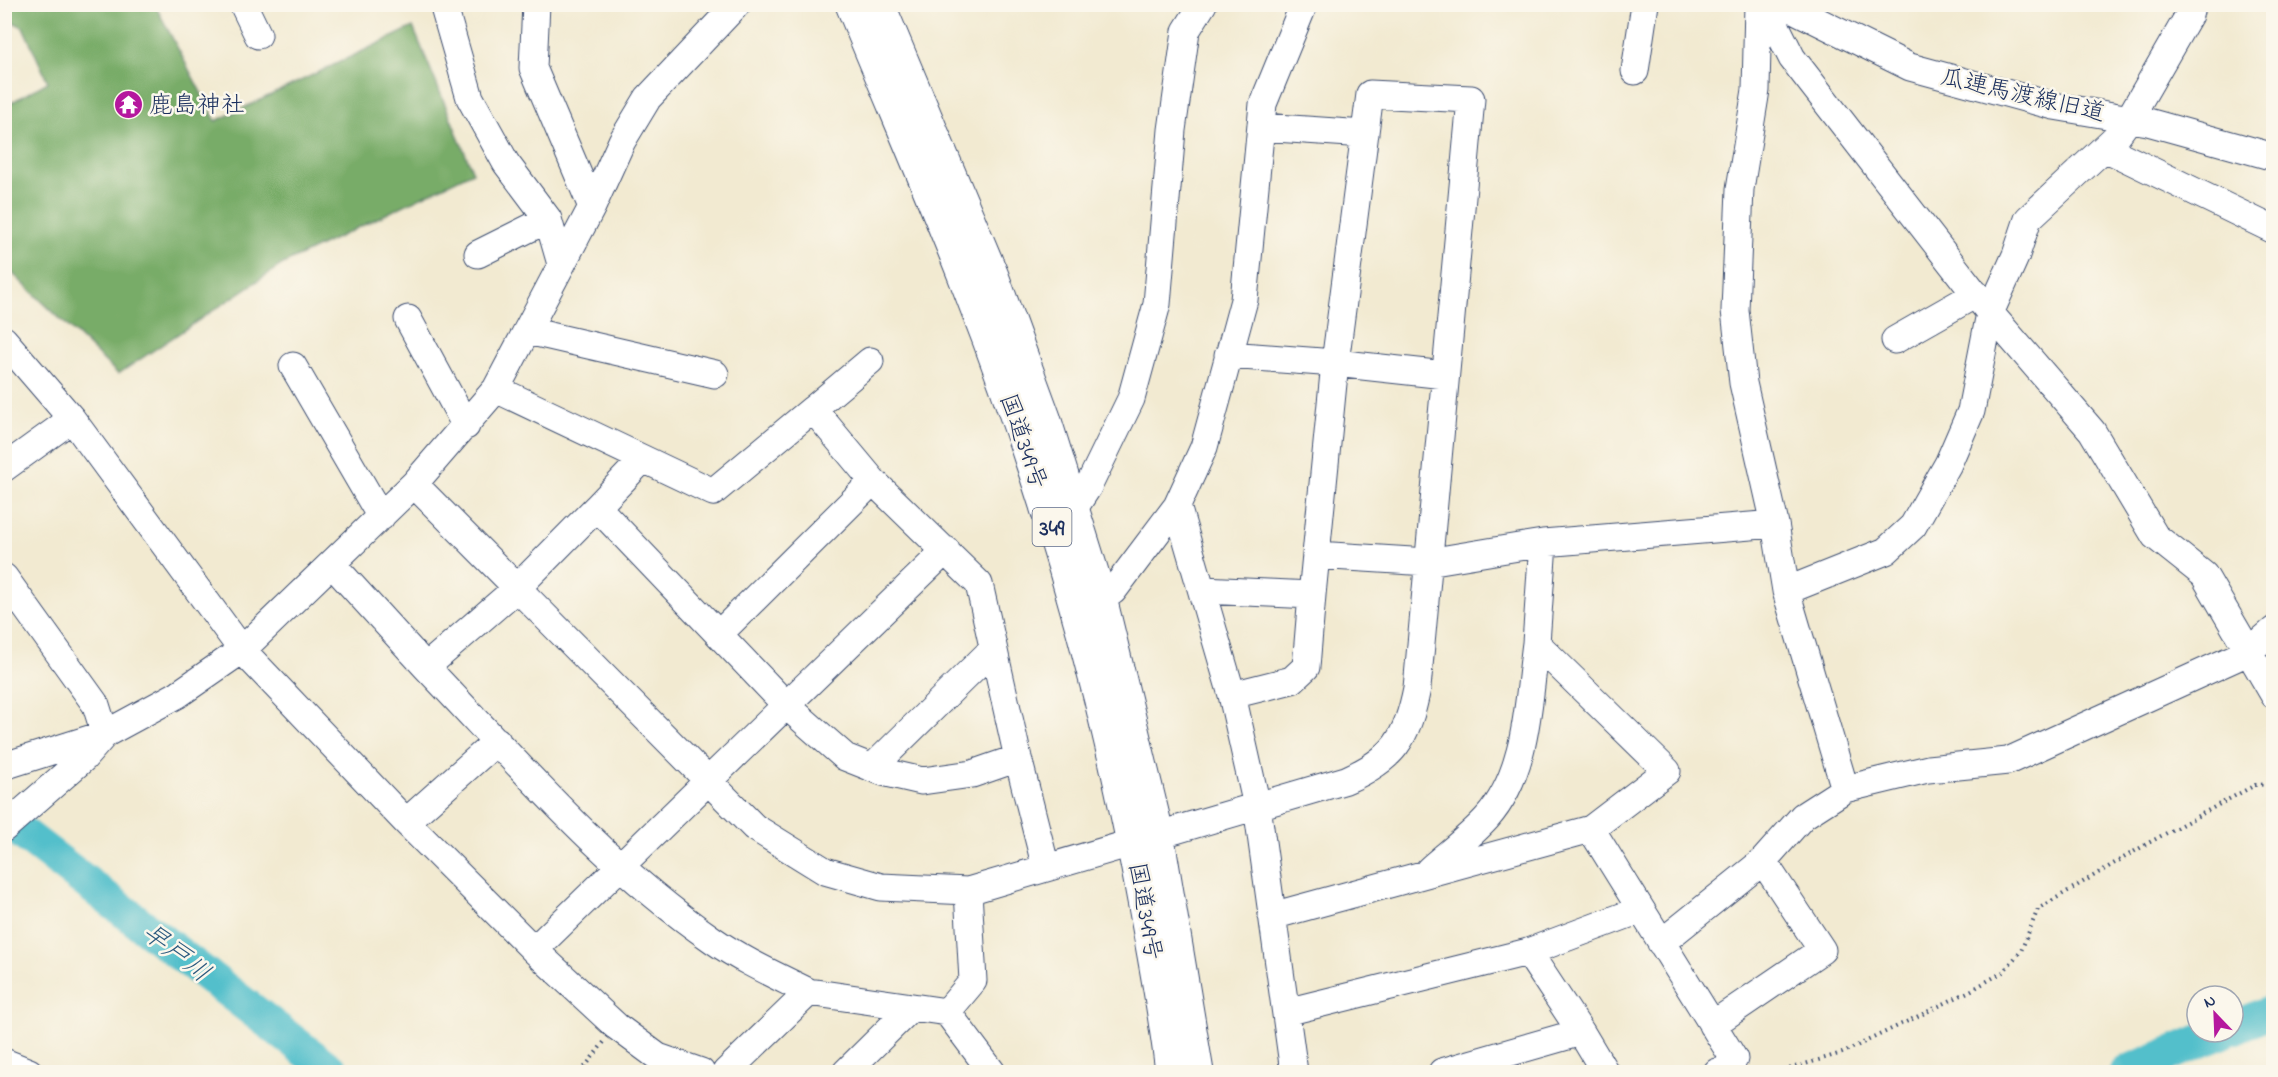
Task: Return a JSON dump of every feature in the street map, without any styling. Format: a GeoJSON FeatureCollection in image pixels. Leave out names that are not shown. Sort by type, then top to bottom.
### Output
{"type":"FeatureCollection","features":[{"type":"Feature","properties":{"kind":"highway","name":"国道349号"},"geometry":{"type":"LineString","coordinates":[[852,4],[971,291],[1020,427],[1077,611],[1108,727],[1145,837],[1172,1072]]}},
{"type":"Feature","properties":{"kind":"highway","name":"国道349号"},"geometry":{"type":"LineString","coordinates":[[878,4],[992,276],[1044,418],[1100,598],[1145,837],[1197,1072]]}},
{"type":"Feature","properties":{"kind":"street"},"geometry":{"type":"LineString","coordinates":[[243,4],[258,35]]}},
{"type":"Feature","properties":{"kind":"street"},"geometry":{"type":"LineString","coordinates":[[443,4],[470,98],[506,164],[548,219],[561,264]]}},
{"type":"Feature","properties":{"kind":"street"},"geometry":{"type":"LineString","coordinates":[[536,4],[533,68],[592,207]]}},
{"type":"Feature","properties":{"kind":"street"},"geometry":{"type":"LineString","coordinates":[[4,766],[105,734],[177,695],[242,651],[414,484],[496,389],[592,207],[622,141],[648,98],[737,4]]}},
{"type":"Feature","properties":{"kind":"street"},"geometry":{"type":"LineString","coordinates":[[1073,510],[1088,487],[1131,399],[1157,304],[1172,130],[1186,31],[1203,4]]}},
{"type":"Feature","properties":{"kind":"street"},"geometry":{"type":"LineString","coordinates":[[1100,598],[1113,591],[1178,506],[1204,447],[1244,300],[1263,105],[1304,4]]}},
{"type":"Feature","properties":{"kind":"street"},"geometry":{"type":"LineString","coordinates":[[1635,70],[1645,4]]}},
{"type":"Feature","properties":{"kind":"street"},"geometry":{"type":"LineString","coordinates":[[1758,4],[1756,90],[1740,189],[1735,310],[1743,382],[1775,524],[1786,591],[1845,789]]}},
{"type":"Feature","properties":{"kind":"street"},"geometry":{"type":"LineString","coordinates":[[1765,4],[1792,58],[1983,304],[2092,431],[2155,536],[2204,575],[2274,695]]}},
{"type":"Feature","properties":{"kind":"street","name":"瓜連馬渡線旧道"},"geometry":{"type":"LineString","coordinates":[[1783,4],[1910,67],[2054,105],[2129,119],[2274,157]]}},
{"type":"Feature","properties":{"kind":"street"},"geometry":{"type":"LineString","coordinates":[[1786,591],[1886,551],[1913,526],[1948,464],[1971,411],[1983,304],[2016,255],[2028,219],[2105,148],[2129,119],[2189,15],[2192,4]]}},
{"type":"Feature","properties":{"kind":"street"},"geometry":{"type":"LineString","coordinates":[[414,484],[754,827],[825,871],[881,887],[968,891],[1145,837],[1346,780],[1372,768],[1389,756],[1401,740],[1412,714],[1417,688],[1471,99],[1370,94],[1335,363],[1306,667],[1293,680],[1232,695]]}},
{"type":"Feature","properties":{"kind":"street"},"geometry":{"type":"LineString","coordinates":[[1261,127],[1365,134]]}},
{"type":"Feature","properties":{"kind":"street"},"geometry":{"type":"LineString","coordinates":[[2105,148],[2274,231]]}},
{"type":"Feature","properties":{"kind":"street"},"geometry":{"type":"LineString","coordinates":[[478,254],[548,219]]}},
{"type":"Feature","properties":{"kind":"street"},"geometry":{"type":"LineString","coordinates":[[1895,339],[1983,304]]}},
{"type":"Feature","properties":{"kind":"street"},"geometry":{"type":"LineString","coordinates":[[408,319],[466,426]]}},
{"type":"Feature","properties":{"kind":"street"},"geometry":{"type":"LineString","coordinates":[[528,331],[715,374]]}},
{"type":"Feature","properties":{"kind":"street"},"geometry":{"type":"LineString","coordinates":[[5,340],[72,419],[242,651],[315,724],[406,822],[534,950],[616,1026],[658,1057],[701,1072]]}},
{"type":"Feature","properties":{"kind":"street"},"geometry":{"type":"LineString","coordinates":[[1228,355],[1335,363],[1445,375]]}},
{"type":"Feature","properties":{"kind":"street"},"geometry":{"type":"LineString","coordinates":[[496,389],[713,492],[870,361]]}},
{"type":"Feature","properties":{"kind":"street"},"geometry":{"type":"LineString","coordinates":[[293,366],[381,517]]}},
{"type":"Feature","properties":{"kind":"street"},"geometry":{"type":"LineString","coordinates":[[813,409],[873,481],[946,550],[978,584],[1046,868]]}},
{"type":"Feature","properties":{"kind":"street"},"geometry":{"type":"LineString","coordinates":[[4,468],[72,419]]}},
{"type":"Feature","properties":{"kind":"street"},"geometry":{"type":"LineString","coordinates":[[426,668],[516,588],[643,459]]}},
{"type":"Feature","properties":{"kind":"street"},"geometry":{"type":"LineString","coordinates":[[719,634],[873,481]]}},
{"type":"Feature","properties":{"kind":"street"},"geometry":{"type":"LineString","coordinates":[[1178,506],[1232,695],[1257,806],[1294,1072]]}},
{"type":"Feature","properties":{"kind":"street"},"geometry":{"type":"LineString","coordinates":[[597,507],[788,706],[845,757],[872,768],[922,781],[972,774],[1018,758]]}},
{"type":"Feature","properties":{"kind":"street"},"geometry":{"type":"LineString","coordinates":[[1316,555],[1428,562],[1543,543],[1775,524]]}},
{"type":"Feature","properties":{"kind":"street"},"geometry":{"type":"LineString","coordinates":[[1424,874],[1487,818],[1510,785],[1524,732],[1536,643],[1543,543]]}},
{"type":"Feature","properties":{"kind":"street"},"geometry":{"type":"LineString","coordinates":[[534,950],[709,784],[946,550]]}},
{"type":"Feature","properties":{"kind":"street"},"geometry":{"type":"LineString","coordinates":[[332,564],[426,668],[620,868],[715,942],[809,992],[947,1012],[992,1072]]}},
{"type":"Feature","properties":{"kind":"street"},"geometry":{"type":"LineString","coordinates":[[1202,590],[1312,595]]}},
{"type":"Feature","properties":{"kind":"street"},"geometry":{"type":"LineString","coordinates":[[9,592],[96,705],[105,734]]}},
{"type":"Feature","properties":{"kind":"street"},"geometry":{"type":"LineString","coordinates":[[1661,943],[1763,861],[1803,816],[1845,789],[1928,769],[2008,760],[2248,652],[2274,630]]}},
{"type":"Feature","properties":{"kind":"street"},"geometry":{"type":"LineString","coordinates":[[1272,916],[1591,829],[1667,771],[1536,643]]}},
{"type":"Feature","properties":{"kind":"street"},"geometry":{"type":"LineString","coordinates":[[872,768],[993,649]]}},
{"type":"Feature","properties":{"kind":"street"},"geometry":{"type":"LineString","coordinates":[[4,828],[84,758],[105,734]]}},
{"type":"Feature","properties":{"kind":"street"},"geometry":{"type":"LineString","coordinates":[[406,822],[497,741]]}},
{"type":"Feature","properties":{"kind":"street"},"geometry":{"type":"LineString","coordinates":[[1487,818],[1509,851]]}},
{"type":"Feature","properties":{"kind":"street"},"geometry":{"type":"LineString","coordinates":[[1591,829],[1734,1059],[1724,1071],[1717,1072]]}},
{"type":"Feature","properties":{"kind":"street"},"geometry":{"type":"LineString","coordinates":[[1712,1025],[1822,950],[1763,861]]}},
{"type":"Feature","properties":{"kind":"street"},"geometry":{"type":"LineString","coordinates":[[947,1012],[973,981],[968,891]]}},
{"type":"Feature","properties":{"kind":"street"},"geometry":{"type":"LineString","coordinates":[[1286,1012],[1528,952],[1640,910]]}},
{"type":"Feature","properties":{"kind":"street"},"geometry":{"type":"LineString","coordinates":[[1528,952],[1605,1072]]}},
{"type":"Feature","properties":{"kind":"street"},"geometry":{"type":"LineString","coordinates":[[726,1072],[809,992]]}},
{"type":"Feature","properties":{"kind":"street"},"geometry":{"type":"LineString","coordinates":[[846,1072],[912,1007]]}},
{"type":"Feature","properties":{"kind":"street"},"geometry":{"type":"LineString","coordinates":[[1442,1072],[1581,1032]]}},
{"type":"Feature","properties":{"kind":"street"},"geometry":{"type":"LineString","coordinates":[[4,1062],[22,1067],[29,1072]]}},
{"type":"Feature","properties":{"kind":"path"},"geometry":{"type":"LineString","coordinates":[[1778,1072],[1842,1053],[1970,991],[2002,972],[2021,951],[2038,909],[2150,842],[2255,785],[2274,784]]}},
{"type":"Feature","properties":{"kind":"path"},"geometry":{"type":"LineString","coordinates":[[581,1072],[616,1026]]}},
{"type":"Feature","properties":{"kind":"green space"},"geometry":{"type":"Polygon","coordinates":[[[5,4],[155,5],[216,121],[413,27],[473,172],[283,264],[118,374],[7,268],[4,257],[5,106],[48,82],[23,27],[5,18],[5,4]]]}},
{"type":"Feature","properties":{"kind":"waterway","name":"早戸川"},"geometry":{"type":"LineString","coordinates":[[21,832],[333,1072]]}},
{"type":"Feature","properties":{"kind":"waterway","name":"早戸川"},"geometry":{"type":"LineString","coordinates":[[2245,1023],[2274,1010]]}},
{"type":"Feature","properties":{"kind":"waterway","name":"早戸川"},"geometry":{"type":"LineString","coordinates":[[2127,1072],[2194,1044]]}},
{"type":"Feature","properties":{"kind":"place","name":"鹿島神社"},"geometry":{"type":"Point","coordinates":[128,104]}}]}
